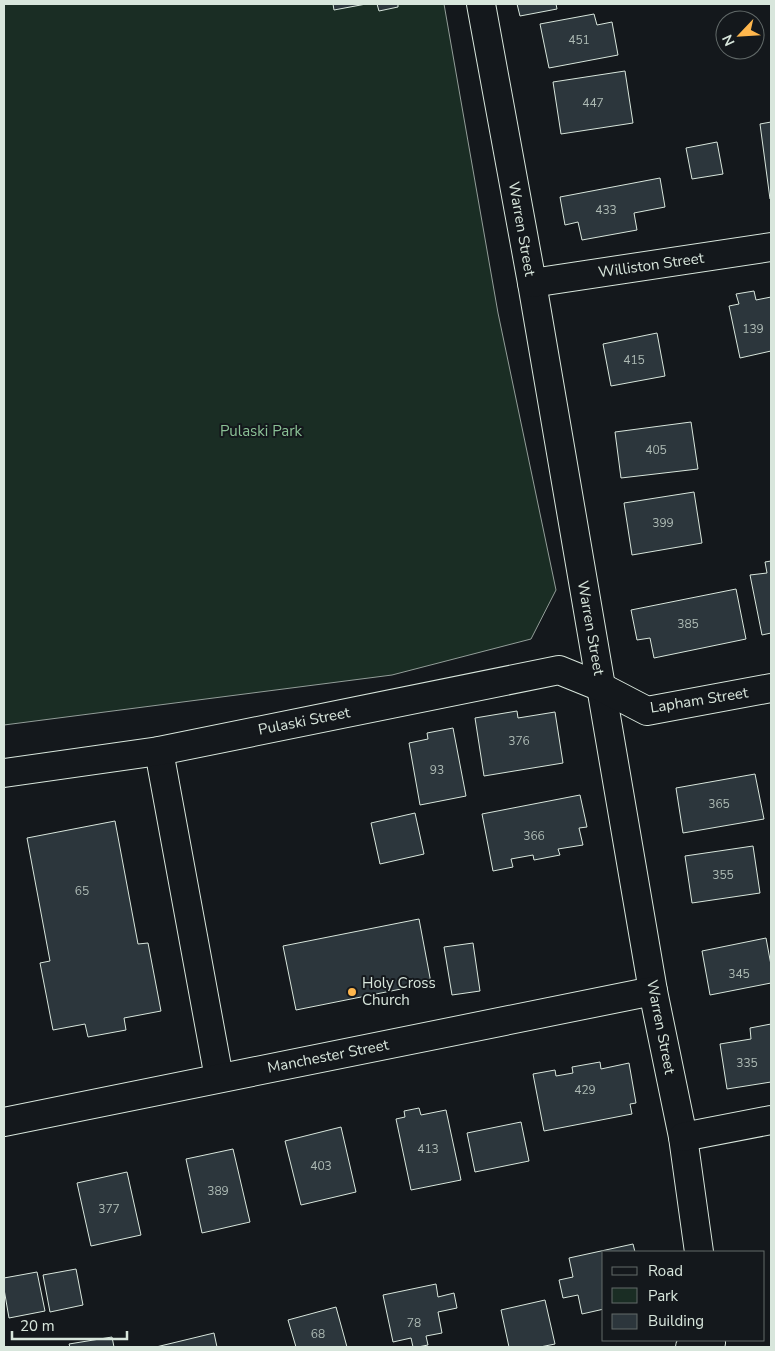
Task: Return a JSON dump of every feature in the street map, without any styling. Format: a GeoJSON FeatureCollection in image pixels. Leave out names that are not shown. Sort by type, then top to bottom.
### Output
{"type":"FeatureCollection","features":[{"type":"Feature","properties":{"kind":"street","name":"Warren Street"},"geometry":{"type":"LineString","coordinates":[[481,4],[532,283],[653,991],[683,1137],[699,1251]]}},
{"type":"Feature","properties":{"kind":"street","name":"Williston Street"},"geometry":{"type":"LineString","coordinates":[[532,283],[771,247]]}},
{"type":"Feature","properties":{"kind":"street","name":"Pulaski Street"},"geometry":{"type":"LineString","coordinates":[[4,773],[159,750],[559,670],[601,687]]}},
{"type":"Feature","properties":{"kind":"street","name":"Lapham Street"},"geometry":{"type":"LineString","coordinates":[[601,687],[647,711],[771,688]]}},
{"type":"Feature","properties":{"kind":"street"},"geometry":{"type":"LineString","coordinates":[[159,750],[219,1078]]}},
{"type":"Feature","properties":{"kind":"street","name":"Manchester Street"},"geometry":{"type":"LineString","coordinates":[[4,1122],[653,991]]}},
{"type":"Feature","properties":{"kind":"street"},"geometry":{"type":"LineString","coordinates":[[683,1137],[771,1120]]}},
{"type":"Feature","properties":{"kind":"green space","name":"Pulaski Park"},"geometry":{"type":"Polygon","coordinates":[[[4,4],[444,4],[498,313],[556,590],[531,639],[392,675],[4,725],[4,4]]]}},
{"type":"Feature","properties":{"kind":"building"},"geometry":{"type":"Polygon","coordinates":[[[333,4],[366,4],[334,10],[333,4]]]}},
{"type":"Feature","properties":{"kind":"building"},"geometry":{"type":"Polygon","coordinates":[[[377,4],[398,4],[398,7],[379,11],[377,4]]]}},
{"type":"Feature","properties":{"kind":"building"},"geometry":{"type":"Polygon","coordinates":[[[517,4],[556,4],[557,9],[520,16],[517,4]]]}},
{"type":"Feature","properties":{"kind":"building"},"geometry":{"type":"Polygon","coordinates":[[[594,14],[597,25],[612,22],[618,55],[549,68],[540,24],[594,14]]]}},
{"type":"Feature","properties":{"kind":"building"},"geometry":{"type":"Polygon","coordinates":[[[625,71],[633,123],[561,134],[553,82],[625,71]]]}},
{"type":"Feature","properties":{"kind":"building"},"geometry":{"type":"Polygon","coordinates":[[[771,122],[771,199],[770,199],[760,124],[771,122]]]}},
{"type":"Feature","properties":{"kind":"building"},"geometry":{"type":"Polygon","coordinates":[[[717,142],[723,174],[692,179],[686,148],[717,142]]]}},
{"type":"Feature","properties":{"kind":"building"},"geometry":{"type":"Polygon","coordinates":[[[660,178],[665,207],[634,213],[637,230],[582,240],[578,222],[565,225],[560,197],[660,178]]]}},
{"type":"Feature","properties":{"kind":"building"},"geometry":{"type":"Polygon","coordinates":[[[754,291],[756,300],[771,297],[771,351],[740,358],[729,306],[739,304],[736,294],[754,291]]]}},
{"type":"Feature","properties":{"kind":"building"},"geometry":{"type":"Polygon","coordinates":[[[657,333],[665,376],[611,386],[603,344],[657,333]]]}},
{"type":"Feature","properties":{"kind":"building"},"geometry":{"type":"Polygon","coordinates":[[[691,422],[698,469],[621,478],[615,432],[691,422]]]}},
{"type":"Feature","properties":{"kind":"building"},"geometry":{"type":"Polygon","coordinates":[[[694,492],[702,543],[632,555],[624,503],[694,492]]]}},
{"type":"Feature","properties":{"kind":"building"},"geometry":{"type":"Polygon","coordinates":[[[771,561],[771,633],[762,635],[750,575],[767,573],[765,562],[771,561]]]}},
{"type":"Feature","properties":{"kind":"building"},"geometry":{"type":"Polygon","coordinates":[[[736,589],[746,639],[654,658],[650,638],[637,640],[631,610],[736,589]]]}},
{"type":"Feature","properties":{"kind":"building"},"geometry":{"type":"Polygon","coordinates":[[[517,711],[518,718],[555,712],[563,763],[484,776],[475,718],[517,711]]]}},
{"type":"Feature","properties":{"kind":"building"},"geometry":{"type":"Polygon","coordinates":[[[453,728],[466,796],[420,805],[409,743],[428,739],[427,733],[453,728]]]}},
{"type":"Feature","properties":{"kind":"building"},"geometry":{"type":"Polygon","coordinates":[[[755,774],[764,819],[683,833],[676,788],[755,774]]]}},
{"type":"Feature","properties":{"kind":"building"},"geometry":{"type":"Polygon","coordinates":[[[580,795],[587,827],[579,828],[583,845],[558,849],[560,855],[534,860],[533,855],[511,859],[513,867],[493,871],[482,814],[580,795]]]}},
{"type":"Feature","properties":{"kind":"building"},"geometry":{"type":"Polygon","coordinates":[[[415,813],[424,854],[380,864],[371,823],[415,813]]]}},
{"type":"Feature","properties":{"kind":"building"},"geometry":{"type":"Polygon","coordinates":[[[115,821],[138,944],[148,943],[161,1011],[124,1018],[126,1030],[88,1037],[85,1024],[53,1030],[40,963],[50,961],[27,838],[115,821]]]}},
{"type":"Feature","properties":{"kind":"building"},"geometry":{"type":"Polygon","coordinates":[[[753,846],[760,893],[692,903],[685,856],[753,846]]]}},
{"type":"Feature","properties":{"kind":"building"},"geometry":{"type":"Polygon","coordinates":[[[419,919],[431,983],[296,1010],[283,946],[419,919]]]}},
{"type":"Feature","properties":{"kind":"building"},"geometry":{"type":"Polygon","coordinates":[[[766,938],[771,965],[771,983],[710,995],[702,951],[766,938]]]}},
{"type":"Feature","properties":{"kind":"building"},"geometry":{"type":"Polygon","coordinates":[[[473,943],[480,991],[452,995],[444,947],[473,943]]]}},
{"type":"Feature","properties":{"kind":"building"},"geometry":{"type":"Polygon","coordinates":[[[771,1024],[771,1082],[727,1089],[720,1044],[751,1039],[750,1028],[771,1024]]]}},
{"type":"Feature","properties":{"kind":"building"},"geometry":{"type":"Polygon","coordinates":[[[600,1062],[601,1069],[629,1063],[636,1103],[630,1104],[632,1114],[544,1131],[533,1074],[555,1070],[556,1076],[573,1073],[572,1067],[600,1062]]]}},
{"type":"Feature","properties":{"kind":"building"},"geometry":{"type":"Polygon","coordinates":[[[419,1108],[421,1115],[446,1110],[461,1180],[411,1190],[396,1119],[405,1117],[404,1111],[419,1108]]]}},
{"type":"Feature","properties":{"kind":"building"},"geometry":{"type":"Polygon","coordinates":[[[521,1122],[529,1161],[475,1172],[467,1133],[521,1122]]]}},
{"type":"Feature","properties":{"kind":"building"},"geometry":{"type":"Polygon","coordinates":[[[341,1127],[356,1192],[301,1205],[285,1141],[341,1127]]]}},
{"type":"Feature","properties":{"kind":"building"},"geometry":{"type":"Polygon","coordinates":[[[233,1149],[250,1222],[202,1233],[186,1159],[233,1149]]]}},
{"type":"Feature","properties":{"kind":"building"},"geometry":{"type":"Polygon","coordinates":[[[127,1172],[141,1235],[91,1246],[77,1183],[127,1172]]]}},
{"type":"Feature","properties":{"kind":"building"},"geometry":{"type":"Polygon","coordinates":[[[633,1244],[635,1251],[602,1251],[602,1309],[582,1314],[578,1295],[563,1298],[559,1280],[573,1277],[569,1258],[633,1244]]]}},
{"type":"Feature","properties":{"kind":"building"},"geometry":{"type":"Polygon","coordinates":[[[76,1269],[83,1305],[50,1312],[43,1275],[76,1269]]]}},
{"type":"Feature","properties":{"kind":"building"},"geometry":{"type":"Polygon","coordinates":[[[37,1272],[45,1311],[9,1318],[4,1278],[37,1272]]]}},
{"type":"Feature","properties":{"kind":"building"},"geometry":{"type":"Polygon","coordinates":[[[436,1284],[438,1297],[454,1293],[457,1308],[438,1312],[442,1333],[426,1336],[428,1345],[418,1347],[413,1347],[411,1338],[393,1342],[383,1295],[436,1284]]]}},
{"type":"Feature","properties":{"kind":"building"},"geometry":{"type":"Polygon","coordinates":[[[545,1300],[555,1344],[540,1347],[509,1347],[501,1310],[545,1300]]]}},
{"type":"Feature","properties":{"kind":"building"},"geometry":{"type":"Polygon","coordinates":[[[336,1307],[347,1347],[296,1347],[288,1320],[336,1307]]]}},
{"type":"Feature","properties":{"kind":"building"},"geometry":{"type":"Polygon","coordinates":[[[214,1333],[217,1347],[156,1347],[214,1333]]]}},
{"type":"Feature","properties":{"kind":"building"},"geometry":{"type":"Polygon","coordinates":[[[112,1337],[114,1347],[70,1347],[69,1344],[112,1337]]]}},
{"type":"Feature","properties":{"kind":"place","name":"Holy Cross Church"},"geometry":{"type":"Point","coordinates":[352,992]}}]}
